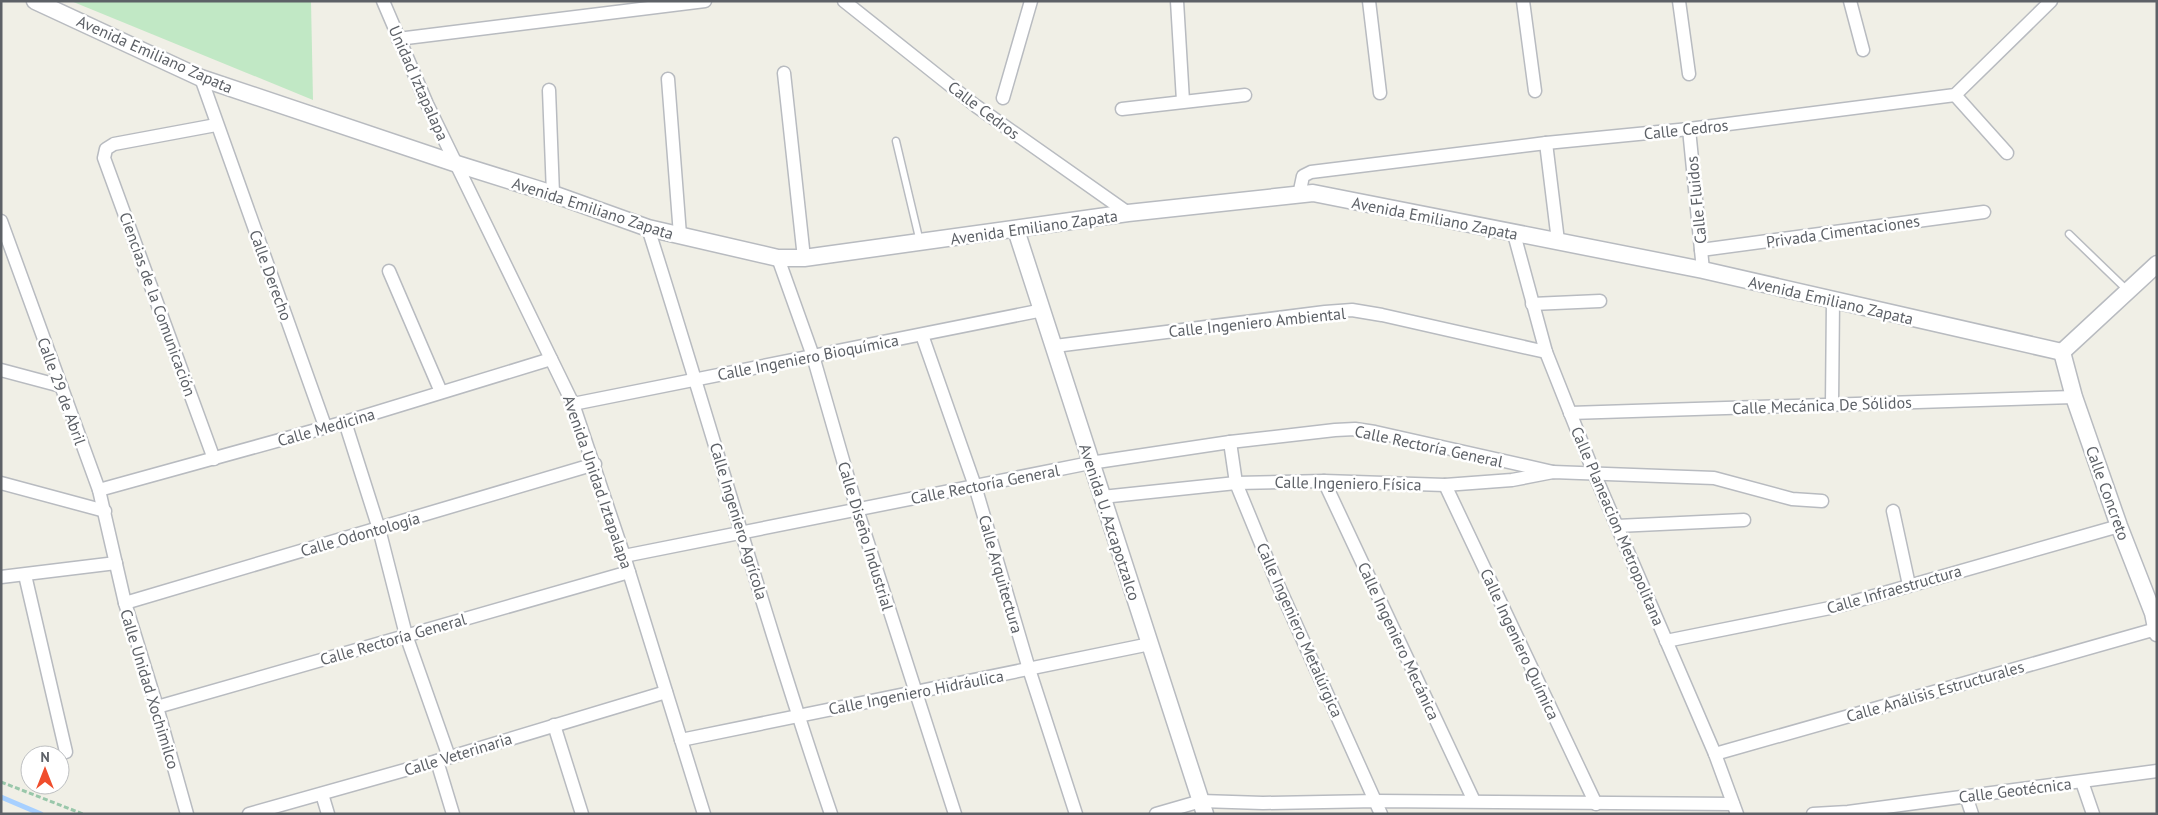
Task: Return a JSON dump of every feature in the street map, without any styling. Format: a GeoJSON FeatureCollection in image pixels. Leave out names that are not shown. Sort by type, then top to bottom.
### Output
{"type":"FeatureCollection","features":[{"type":"Feature","properties":{"kind":"street","name":"Avenida Emiliano Zapata"},"geometry":{"type":"LineString","coordinates":[[35,1],[201,78],[456,164],[553,194],[648,228],[778,258],[804,258],[1128,214],[1313,193],[1703,270],[2062,352]]}},
{"type":"Feature","properties":{"kind":"street","name":"Unidad Iztapalapa"},"geometry":{"type":"LineString","coordinates":[[383,1],[398,39],[456,164]]}},
{"type":"Feature","properties":{"kind":"street"},"geometry":{"type":"LineString","coordinates":[[398,39],[705,1]]}},
{"type":"Feature","properties":{"kind":"street","name":"Calle Cedros"},"geometry":{"type":"LineString","coordinates":[[844,1],[976,106],[1128,214]]}},
{"type":"Feature","properties":{"kind":"street"},"geometry":{"type":"LineString","coordinates":[[1003,98],[1032,1]]}},
{"type":"Feature","properties":{"kind":"street"},"geometry":{"type":"LineString","coordinates":[[1177,1],[1183,101]]}},
{"type":"Feature","properties":{"kind":"street"},"geometry":{"type":"LineString","coordinates":[[1370,1],[1380,94]]}},
{"type":"Feature","properties":{"kind":"street"},"geometry":{"type":"LineString","coordinates":[[1523,1],[1535,91]]}},
{"type":"Feature","properties":{"kind":"street"},"geometry":{"type":"LineString","coordinates":[[1679,1],[1689,74]]}},
{"type":"Feature","properties":{"kind":"street"},"geometry":{"type":"LineString","coordinates":[[1850,1],[1864,50]]}},
{"type":"Feature","properties":{"kind":"street"},"geometry":{"type":"LineString","coordinates":[[2007,153],[1955,95],[2051,1]]}},
{"type":"Feature","properties":{"kind":"street"},"geometry":{"type":"LineString","coordinates":[[784,73],[804,258]]}},
{"type":"Feature","properties":{"kind":"street","name":"Calle Derecho"},"geometry":{"type":"LineString","coordinates":[[201,78],[326,426]]}},
{"type":"Feature","properties":{"kind":"street"},"geometry":{"type":"LineString","coordinates":[[668,79],[680,235]]}},
{"type":"Feature","properties":{"kind":"street"},"geometry":{"type":"LineString","coordinates":[[549,90],[553,194]]}},
{"type":"Feature","properties":{"kind":"street"},"geometry":{"type":"LineString","coordinates":[[1122,109],[1245,95]]}},
{"type":"Feature","properties":{"kind":"street","name":"Calle Cedros"},"geometry":{"type":"LineString","coordinates":[[1299,195],[1303,176],[1311,172],[1546,142],[1689,130],[1955,95]]}},
{"type":"Feature","properties":{"kind":"street","name":"Ciencias de la Comunicación"},"geometry":{"type":"LineString","coordinates":[[214,459],[104,158],[106,149],[114,144],[216,124]]}},
{"type":"Feature","properties":{"kind":"street","name":"Calle Fluidos"},"geometry":{"type":"LineString","coordinates":[[1689,130],[1703,270]]}},
{"type":"Feature","properties":{"kind":"street"},"geometry":{"type":"LineString","coordinates":[[1546,142],[1558,241]]}},
{"type":"Feature","properties":{"kind":"street","name":"Avenida Unidad Iztapalapa"},"geometry":{"type":"LineString","coordinates":[[456,164],[573,404],[624,556],[704,814]]}},
{"type":"Feature","properties":{"kind":"street","name":"Privada Cimentaciones"},"geometry":{"type":"LineString","coordinates":[[1701,250],[1984,212]]}},
{"type":"Feature","properties":{"kind":"street","name":"Calle 29 de Abril"},"geometry":{"type":"LineString","coordinates":[[1,221],[7,254],[61,386],[99,490],[116,563]]}},
{"type":"Feature","properties":{"kind":"street","name":"Calle Ingeniero Agrícola"},"geometry":{"type":"LineString","coordinates":[[648,228],[697,380],[741,532],[798,716],[831,814]]}},
{"type":"Feature","properties":{"kind":"street","name":"Avenida U. Azcapotzalco"},"geometry":{"type":"LineString","coordinates":[[1016,230],[1203,808]]}},
{"type":"Feature","properties":{"kind":"street","name":"Calle Planeacion Metropolitana"},"geometry":{"type":"LineString","coordinates":[[1514,234],[1546,352],[1594,473],[1715,754],[1735,809]]}},
{"type":"Feature","properties":{"kind":"street","name":"Calle Diseño Industrial"},"geometry":{"type":"LineString","coordinates":[[778,258],[813,356],[857,509],[955,814]]}},
{"type":"Feature","properties":{"kind":"street"},"geometry":{"type":"LineString","coordinates":[[2062,352],[2157,264]]}},
{"type":"Feature","properties":{"kind":"street"},"geometry":{"type":"LineString","coordinates":[[389,271],[441,392]]}},
{"type":"Feature","properties":{"kind":"street"},"geometry":{"type":"LineString","coordinates":[[1832,404],[1833,300]]}},
{"type":"Feature","properties":{"kind":"street"},"geometry":{"type":"LineString","coordinates":[[1532,304],[1600,301]]}},
{"type":"Feature","properties":{"kind":"street","name":"Calle Ingeniero Bioquímica"},"geometry":{"type":"LineString","coordinates":[[573,404],[1043,310]]}},
{"type":"Feature","properties":{"kind":"street","name":"Calle Ingeniero Ambiental"},"geometry":{"type":"LineString","coordinates":[[1054,346],[1352,310],[1546,352]]}},
{"type":"Feature","properties":{"kind":"street","name":"Calle Arquitectura"},"geometry":{"type":"LineString","coordinates":[[922,335],[975,486],[1029,669],[1076,814]]}},
{"type":"Feature","properties":{"kind":"street","name":"Calle Concreto"},"geometry":{"type":"LineString","coordinates":[[2062,352],[2074,397],[2119,526],[2155,611],[2156,631]]}},
{"type":"Feature","properties":{"kind":"street","name":"Calle Medicina"},"geometry":{"type":"LineString","coordinates":[[99,490],[345,422],[551,359]]}},
{"type":"Feature","properties":{"kind":"street"},"geometry":{"type":"LineString","coordinates":[[1,370],[61,386]]}},
{"type":"Feature","properties":{"kind":"street","name":"Calle Mecánica De Sólidos"},"geometry":{"type":"LineString","coordinates":[[1570,413],[2074,397]]}},
{"type":"Feature","properties":{"kind":"street"},"geometry":{"type":"LineString","coordinates":[[345,422],[379,529],[406,635],[443,759],[453,814]]}},
{"type":"Feature","properties":{"kind":"street","name":"Calle Rectoría General"},"geometry":{"type":"LineString","coordinates":[[624,556],[1090,463],[1230,442],[1354,429],[1553,472]]}},
{"type":"Feature","properties":{"kind":"street","name":"Calle Ingeniero Metalúrgica"},"geometry":{"type":"LineString","coordinates":[[1230,442],[1236,483],[1275,578],[1377,801],[1381,814]]}},
{"type":"Feature","properties":{"kind":"street","name":"Calle Odontología"},"geometry":{"type":"LineString","coordinates":[[125,603],[594,464]]}},
{"type":"Feature","properties":{"kind":"street","name":"Calle Ingeniero Física"},"geometry":{"type":"LineString","coordinates":[[1102,497],[1236,483],[1324,481],[1445,485],[1512,480],[1553,472],[1714,478],[1792,499],[1822,501]]}},
{"type":"Feature","properties":{"kind":"street","name":"Calle Ingeniero Mecánica"},"geometry":{"type":"LineString","coordinates":[[1324,481],[1474,802]]}},
{"type":"Feature","properties":{"kind":"street"},"geometry":{"type":"LineString","coordinates":[[1,483],[105,511]]}},
{"type":"Feature","properties":{"kind":"street","name":"Calle Ingeniero Química"},"geometry":{"type":"LineString","coordinates":[[1445,485],[1596,804]]}},
{"type":"Feature","properties":{"kind":"street"},"geometry":{"type":"LineString","coordinates":[[1893,511],[1909,585]]}},
{"type":"Feature","properties":{"kind":"street"},"geometry":{"type":"LineString","coordinates":[[1617,526],[1744,520]]}},
{"type":"Feature","properties":{"kind":"street","name":"Calle Infraestructura"},"geometry":{"type":"LineString","coordinates":[[1666,641],[1834,607],[2119,526]]}},
{"type":"Feature","properties":{"kind":"street"},"geometry":{"type":"LineString","coordinates":[[1,577],[116,563]]}},
{"type":"Feature","properties":{"kind":"street","name":"Calle Unidad Xochimilco"},"geometry":{"type":"LineString","coordinates":[[116,563],[125,603],[187,814]]}},
{"type":"Feature","properties":{"kind":"street","name":"Calle Rectoría General"},"geometry":{"type":"LineString","coordinates":[[157,707],[629,572]]}},
{"type":"Feature","properties":{"kind":"street"},"geometry":{"type":"LineString","coordinates":[[26,575],[64,745]]}},
{"type":"Feature","properties":{"kind":"street","name":"Calle Análisis Estructurales"},"geometry":{"type":"LineString","coordinates":[[1715,754],[2156,631]]}},
{"type":"Feature","properties":{"kind":"street","name":"Calle Ingeniero Hidráulica"},"geometry":{"type":"LineString","coordinates":[[681,740],[1150,644]]}},
{"type":"Feature","properties":{"kind":"street","name":"Calle Veterinaria"},"geometry":{"type":"LineString","coordinates":[[250,814],[443,759],[666,692]]}},
{"type":"Feature","properties":{"kind":"street"},"geometry":{"type":"LineString","coordinates":[[554,725],[582,814]]}},
{"type":"Feature","properties":{"kind":"street","name":"Calle Geotécnica"},"geometry":{"type":"LineString","coordinates":[[1813,814],[1848,813],[2157,772]]}},
{"type":"Feature","properties":{"kind":"street"},"geometry":{"type":"LineString","coordinates":[[2082,782],[2093,814]]}},
{"type":"Feature","properties":{"kind":"street"},"geometry":{"type":"LineString","coordinates":[[322,794],[328,814]]}},
{"type":"Feature","properties":{"kind":"street"},"geometry":{"type":"LineString","coordinates":[[1966,796],[1972,814]]}},
{"type":"Feature","properties":{"kind":"street"},"geometry":{"type":"LineString","coordinates":[[1156,814],[1203,808],[1265,808],[1377,801],[1474,802],[1503,808],[1596,804],[1619,809],[1735,809]]}},
{"type":"Feature","properties":{"kind":"lane"},"geometry":{"type":"LineString","coordinates":[[896,141],[920,243]]}},
{"type":"Feature","properties":{"kind":"lane"},"geometry":{"type":"LineString","coordinates":[[2069,234],[2128,291]]}},
{"type":"Feature","properties":{"kind":"path"},"geometry":{"type":"LineString","coordinates":[[1,782],[83,814]]}},
{"type":"Feature","properties":{"kind":"green space"},"geometry":{"type":"Polygon","coordinates":[[[71,1],[311,1],[313,100],[71,1]]]}},
{"type":"Feature","properties":{"kind":"waterway"},"geometry":{"type":"LineString","coordinates":[[1,797],[41,814]]}}]}
